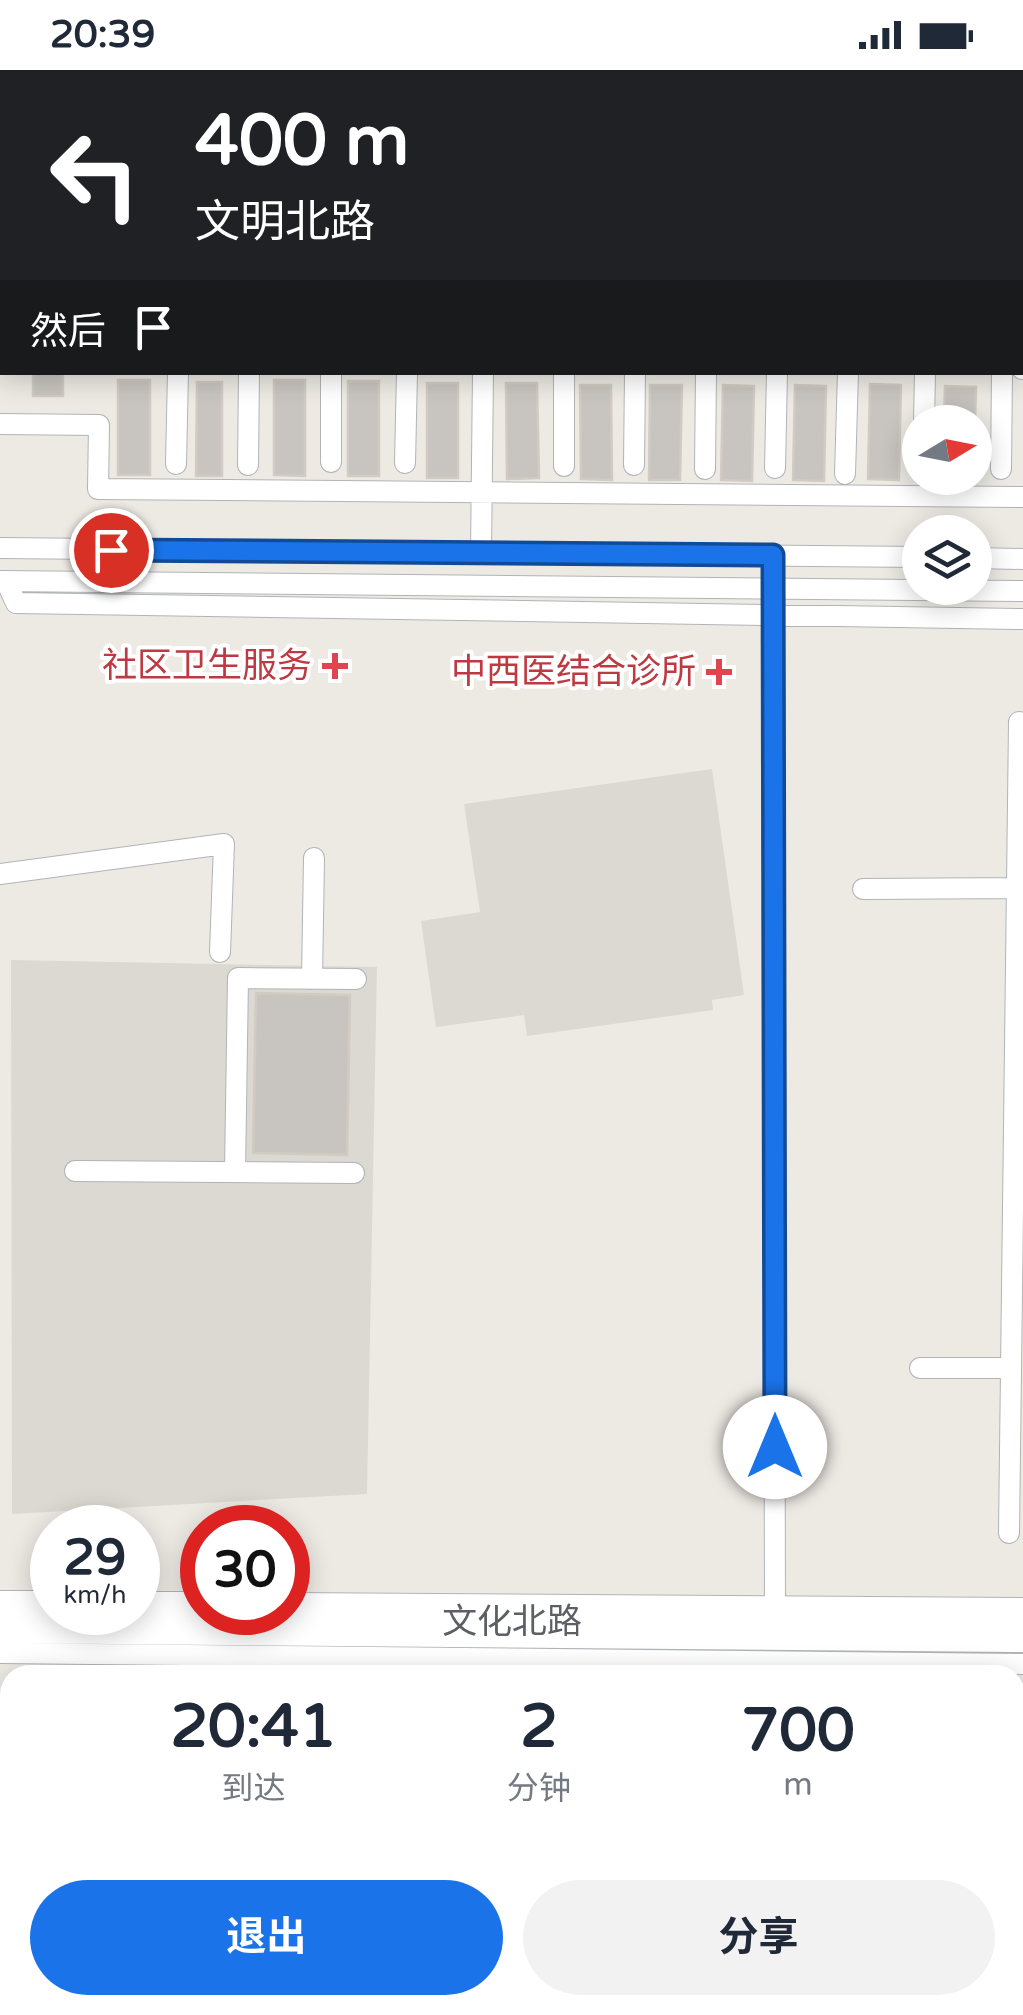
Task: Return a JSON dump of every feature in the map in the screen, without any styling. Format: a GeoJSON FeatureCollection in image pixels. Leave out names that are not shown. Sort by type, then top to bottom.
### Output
{"type":"FeatureCollection","features":[{"type":"Feature","properties":{"kind":"street"},"geometry":{"type":"LineString","coordinates":[[176,464],[178,375]]}},
{"type":"Feature","properties":{"kind":"street"},"geometry":{"type":"LineString","coordinates":[[248,375],[248,465]]}},
{"type":"Feature","properties":{"kind":"street"},"geometry":{"type":"LineString","coordinates":[[331,462],[332,375]]}},
{"type":"Feature","properties":{"kind":"street"},"geometry":{"type":"LineString","coordinates":[[405,463],[407,375]]}},
{"type":"Feature","properties":{"kind":"street"},"geometry":{"type":"LineString","coordinates":[[481,554],[483,375]]}},
{"type":"Feature","properties":{"kind":"street"},"geometry":{"type":"LineString","coordinates":[[564,375],[564,466]]}},
{"type":"Feature","properties":{"kind":"street"},"geometry":{"type":"LineString","coordinates":[[634,466],[636,375]]}},
{"type":"Feature","properties":{"kind":"street"},"geometry":{"type":"LineString","coordinates":[[705,469],[706,375]]}},
{"type":"Feature","properties":{"kind":"street"},"geometry":{"type":"LineString","coordinates":[[776,375],[776,468]]}},
{"type":"Feature","properties":{"kind":"street"},"geometry":{"type":"LineString","coordinates":[[845,474],[848,375]]}},
{"type":"Feature","properties":{"kind":"street"},"geometry":{"type":"LineString","coordinates":[[924,405],[925,375]]}},
{"type":"Feature","properties":{"kind":"street"},"geometry":{"type":"LineString","coordinates":[[1001,470],[1002,375]]}},
{"type":"Feature","properties":{"kind":"street"},"geometry":{"type":"LineString","coordinates":[[0,424],[99,425],[98,489],[1023,497]]}},
{"type":"Feature","properties":{"kind":"street"},"geometry":{"type":"LineString","coordinates":[[0,548],[902,557]]}},
{"type":"Feature","properties":{"kind":"street"},"geometry":{"type":"LineString","coordinates":[[773,555],[775,1615]]}},
{"type":"Feature","properties":{"kind":"street"},"geometry":{"type":"LineString","coordinates":[[992,558],[1023,559]]}},
{"type":"Feature","properties":{"kind":"street"},"geometry":{"type":"LineString","coordinates":[[3,581],[1023,591]]}},
{"type":"Feature","properties":{"kind":"street"},"geometry":{"type":"LineString","coordinates":[[3,581],[16,603],[1023,619]]}},
{"type":"Feature","properties":{"kind":"street"},"geometry":{"type":"LineString","coordinates":[[1010,1533],[1019,722]]}},
{"type":"Feature","properties":{"kind":"street"},"geometry":{"type":"LineString","coordinates":[[0,874],[224,844],[220,952]]}},
{"type":"Feature","properties":{"kind":"street"},"geometry":{"type":"LineString","coordinates":[[312,979],[314,858]]}},
{"type":"Feature","properties":{"kind":"street"},"geometry":{"type":"LineString","coordinates":[[863,889],[1017,888]]}},
{"type":"Feature","properties":{"kind":"street"},"geometry":{"type":"LineString","coordinates":[[235,1172],[238,978],[356,980]]}},
{"type":"Feature","properties":{"kind":"street"},"geometry":{"type":"LineString","coordinates":[[75,1171],[354,1173]]}},
{"type":"Feature","properties":{"kind":"street"},"geometry":{"type":"LineString","coordinates":[[920,1368],[1011,1368]]}},
{"type":"Feature","properties":{"kind":"street"},"geometry":{"type":"LineString","coordinates":[[0,1601],[30,1601]]}},
{"type":"Feature","properties":{"kind":"street"},"geometry":{"type":"LineString","coordinates":[[310,1604],[775,1615],[1023,1608]]}},
{"type":"Feature","properties":{"kind":"street","name":"文化北路"},"geometry":{"type":"LineString","coordinates":[[0,1618],[775,1615],[1023,1627]]}},
{"type":"Feature","properties":{"kind":"street","name":"文化北路"},"geometry":{"type":"LineString","coordinates":[[0,1633],[1023,1642]]}},
{"type":"Feature","properties":{"kind":"street"},"geometry":{"type":"LineString","coordinates":[[0,1654],[1023,1664]]}},
{"type":"Feature","properties":{"kind":"shaded area"},"geometry":{"type":"Polygon","coordinates":[[[712,769],[744,995],[712,1000],[713,1010],[527,1036],[524,1015],[436,1027],[421,921],[480,912],[464,804],[712,769]]]}},
{"type":"Feature","properties":{"kind":"shaded area"},"geometry":{"type":"Polygon","coordinates":[[[11,960],[377,967],[367,1494],[160,1506],[30,1505],[30,1513],[12,1514],[11,960]]]}},
{"type":"Feature","properties":{"kind":"building"},"geometry":{"type":"Polygon","coordinates":[[[33,375],[63,375],[63,396],[33,396],[33,375]]]}},
{"type":"Feature","properties":{"kind":"building"},"geometry":{"type":"Polygon","coordinates":[[[118,380],[150,380],[150,475],[118,475],[118,380]]]}},
{"type":"Feature","properties":{"kind":"building"},"geometry":{"type":"Polygon","coordinates":[[[274,380],[305,380],[305,476],[274,475],[274,380]]]}},
{"type":"Feature","properties":{"kind":"building"},"geometry":{"type":"Polygon","coordinates":[[[348,381],[379,381],[379,476],[348,476],[348,381]]]}},
{"type":"Feature","properties":{"kind":"building"},"geometry":{"type":"Polygon","coordinates":[[[197,382],[222,382],[222,476],[196,476],[197,382]]]}},
{"type":"Feature","properties":{"kind":"building"},"geometry":{"type":"Polygon","coordinates":[[[427,383],[458,383],[458,478],[427,478],[427,383]]]}},
{"type":"Feature","properties":{"kind":"building"},"geometry":{"type":"Polygon","coordinates":[[[506,383],[537,383],[539,478],[507,479],[506,383]]]}},
{"type":"Feature","properties":{"kind":"building"},"geometry":{"type":"Polygon","coordinates":[[[870,384],[901,385],[899,480],[868,479],[870,384]]]}},
{"type":"Feature","properties":{"kind":"building"},"geometry":{"type":"Polygon","coordinates":[[[580,385],[611,385],[612,480],[581,479],[580,385]]]}},
{"type":"Feature","properties":{"kind":"building"},"geometry":{"type":"Polygon","coordinates":[[[650,385],[682,385],[680,480],[649,480],[650,385]]]}},
{"type":"Feature","properties":{"kind":"building"},"geometry":{"type":"Polygon","coordinates":[[[723,385],[754,386],[752,481],[721,480],[723,385]]]}},
{"type":"Feature","properties":{"kind":"building"},"geometry":{"type":"Polygon","coordinates":[[[795,385],[826,386],[824,481],[793,480],[795,385]]]}},
{"type":"Feature","properties":{"kind":"building"},"geometry":{"type":"Polygon","coordinates":[[[945,386],[976,387],[975,405],[944,405],[945,386]]]}},
{"type":"Feature","properties":{"kind":"building"},"geometry":{"type":"Polygon","coordinates":[[[256,993],[350,995],[347,1155],[253,1153],[256,993]]]}},
{"type":"Feature","properties":{"kind":"place","name":"社区卫生服务"},"geometry":{"type":"Point","coordinates":[335,666]}},
{"type":"Feature","properties":{"kind":"place","name":"中西医结合诊所"},"geometry":{"type":"Point","coordinates":[719,672]}},
{"type":"Feature","properties":{"kind":"route"},"geometry":{"type":"LineString","coordinates":[[111,550],[773,555],[775,1447]]}}]}
